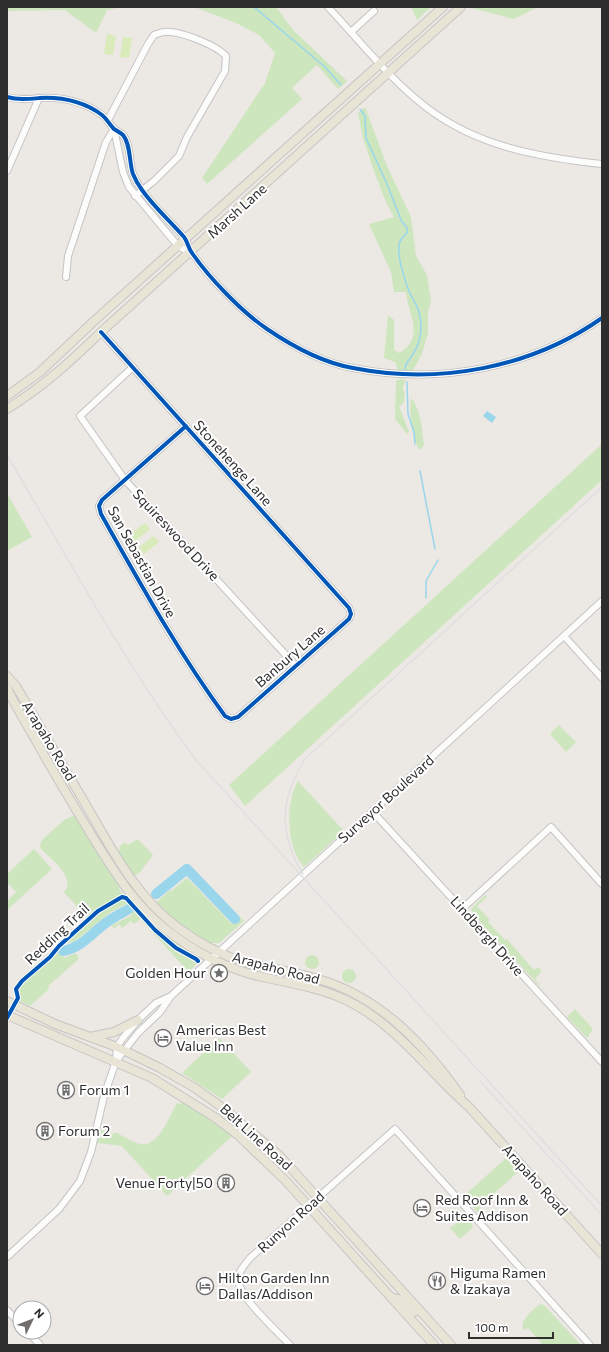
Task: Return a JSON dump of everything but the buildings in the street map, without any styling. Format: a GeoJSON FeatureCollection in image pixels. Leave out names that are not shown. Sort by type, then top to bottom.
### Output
{"type":"FeatureCollection","features":[{"type":"Feature","properties":{"kind":"main road","name":"Marsh Lane"},"geometry":{"type":"LineString","coordinates":[[7,396],[40,372],[443,7]]}},
{"type":"Feature","properties":{"kind":"main road","name":"Marsh Lane"},"geometry":{"type":"LineString","coordinates":[[7,409],[48,382],[461,8]]}},
{"type":"Feature","properties":{"kind":"main road"},"geometry":{"type":"LineString","coordinates":[[72,342],[90,333],[102,332],[104,319],[117,304],[118,300]]}},
{"type":"Feature","properties":{"kind":"main road","name":"Arapaho Road"},"geometry":{"type":"LineString","coordinates":[[7,676],[16,686],[132,882],[149,902],[177,927],[219,952],[240,960],[319,979],[335,985],[373,1004],[408,1031],[450,1080],[468,1107]]}},
{"type":"Feature","properties":{"kind":"main road","name":"Arapaho Road"},"geometry":{"type":"LineString","coordinates":[[7,688],[73,805],[132,898],[149,916],[169,932],[212,959],[257,976],[306,986],[332,994],[370,1014],[412,1050],[445,1086],[468,1107],[602,1254]]}},
{"type":"Feature","properties":{"kind":"main road"},"geometry":{"type":"LineString","coordinates":[[332,994],[335,985]]}},
{"type":"Feature","properties":{"kind":"main road","name":"Belt Line Road"},"geometry":{"type":"LineString","coordinates":[[7,1001],[55,1024],[126,1051],[178,1078],[224,1108],[276,1152],[451,1345]]}},
{"type":"Feature","properties":{"kind":"main road","name":"Belt Line Road"},"geometry":{"type":"LineString","coordinates":[[7,1015],[116,1061],[170,1088],[216,1118],[264,1159],[309,1206],[434,1345]]}},
{"type":"Feature","properties":{"kind":"main road"},"geometry":{"type":"LineString","coordinates":[[90,1037],[114,1032],[138,1020]]}},
{"type":"Feature","properties":{"kind":"main road"},"geometry":{"type":"LineString","coordinates":[[216,1118],[224,1108]]}},
{"type":"Feature","properties":{"kind":"main road"},"geometry":{"type":"LineString","coordinates":[[371,1275],[380,1278],[393,1292],[399,1295],[405,1294]]}},
{"type":"Feature","properties":{"kind":"main road"},"geometry":{"type":"LineString","coordinates":[[392,1298],[399,1298],[402,1300],[419,1318],[426,1317]]}},
{"type":"Feature","properties":{"kind":"street"},"geometry":{"type":"LineString","coordinates":[[328,7],[380,64],[425,107],[452,125],[478,138],[504,148],[557,159],[602,164]]}},
{"type":"Feature","properties":{"kind":"street"},"geometry":{"type":"LineString","coordinates":[[351,32],[374,11]]}},
{"type":"Feature","properties":{"kind":"street"},"geometry":{"type":"LineString","coordinates":[[108,120],[154,35],[170,32],[179,34],[216,48],[226,56],[225,71],[187,137],[179,156],[168,168],[135,196]]}},
{"type":"Feature","properties":{"kind":"street"},"geometry":{"type":"LineString","coordinates":[[7,97],[15,99],[58,98],[76,102],[86,106],[108,120],[114,129],[125,178],[135,196],[178,246],[191,253],[231,298],[266,328],[303,349],[352,368],[418,375],[457,372],[501,365],[550,347],[602,318]]}},
{"type":"Feature","properties":{"kind":"street"},"geometry":{"type":"LineString","coordinates":[[7,171],[39,98]]}},
{"type":"Feature","properties":{"kind":"street"},"geometry":{"type":"LineString","coordinates":[[114,129],[124,136],[133,175],[143,190],[186,240],[191,253]]}},
{"type":"Feature","properties":{"kind":"street"},"geometry":{"type":"LineString","coordinates":[[66,277],[68,256],[106,142],[114,129]]}},
{"type":"Feature","properties":{"kind":"street","name":"Stonehenge Lane"},"geometry":{"type":"LineString","coordinates":[[102,332],[349,608]]}},
{"type":"Feature","properties":{"kind":"street","name":"Squireswood Drive"},"geometry":{"type":"LineString","coordinates":[[133,367],[80,416],[125,480],[296,666]]}},
{"type":"Feature","properties":{"kind":"street","name":"San Sebastian Drive"},"geometry":{"type":"LineString","coordinates":[[186,426],[102,500],[99,506],[100,514],[170,634],[199,680],[225,716],[231,718],[238,717]]}},
{"type":"Feature","properties":{"kind":"street","name":"Surveyor Boulevard"},"geometry":{"type":"LineString","coordinates":[[116,1061],[126,1051],[138,1033],[160,1012],[171,996],[602,601]]}},
{"type":"Feature","properties":{"kind":"street","name":"Banbury Lane"},"geometry":{"type":"LineString","coordinates":[[238,717],[349,619],[351,614],[349,608]]}},
{"type":"Feature","properties":{"kind":"street"},"geometry":{"type":"LineString","coordinates":[[564,636],[602,678]]}},
{"type":"Feature","properties":{"kind":"street","name":"Lindbergh Drive"},"geometry":{"type":"LineString","coordinates":[[372,811],[602,1062]]}},
{"type":"Feature","properties":{"kind":"street"},"geometry":{"type":"LineString","coordinates":[[462,909],[550,827],[602,884]]}},
{"type":"Feature","properties":{"kind":"street","name":"Surveyor Boulevard"},"geometry":{"type":"LineString","coordinates":[[7,1257],[59,1209],[80,1181],[92,1152],[104,1096],[116,1061],[117,1047],[138,1020],[156,1003],[171,996]]}},
{"type":"Feature","properties":{"kind":"street","name":"Runyon Road"},"geometry":{"type":"LineString","coordinates":[[290,1345],[242,1292],[238,1280],[241,1269],[250,1258],[395,1128],[590,1345]]}},
{"type":"Feature","properties":{"kind":"green space"},"geometry":{"type":"Polygon","coordinates":[[[7,7],[123,7],[107,10],[96,33],[65,10],[7,11],[7,7]]]}},
{"type":"Feature","properties":{"kind":"green space"},"geometry":{"type":"Polygon","coordinates":[[[194,7],[276,7],[293,30],[347,81],[338,89],[317,65],[292,88],[302,99],[207,184],[202,178],[265,83],[275,53],[259,35],[236,23],[194,7]]]}},
{"type":"Feature","properties":{"kind":"green space"},"geometry":{"type":"Polygon","coordinates":[[[411,7],[431,7],[417,20],[411,7]]]}},
{"type":"Feature","properties":{"kind":"green space"},"geometry":{"type":"Polygon","coordinates":[[[538,7],[514,19],[471,8],[538,7]]]}},
{"type":"Feature","properties":{"kind":"green space"},"geometry":{"type":"Polygon","coordinates":[[[107,34],[116,36],[113,55],[104,54],[107,34]]]}},
{"type":"Feature","properties":{"kind":"green space"},"geometry":{"type":"Polygon","coordinates":[[[123,37],[132,38],[129,58],[120,57],[123,37]]]}},
{"type":"Feature","properties":{"kind":"green space"},"geometry":{"type":"Polygon","coordinates":[[[365,107],[387,166],[411,217],[416,256],[427,275],[431,302],[428,311],[428,333],[422,354],[413,370],[398,370],[395,362],[384,358],[388,315],[394,320],[394,350],[399,353],[407,347],[412,340],[414,333],[406,292],[394,292],[391,272],[369,224],[394,217],[386,202],[375,174],[363,138],[358,113],[365,107]]]}},
{"type":"Feature","properties":{"kind":"green space"},"geometry":{"type":"Polygon","coordinates":[[[401,379],[406,380],[403,387],[405,395],[403,404],[399,406],[409,432],[407,434],[395,419],[396,381],[401,379]]]}},
{"type":"Feature","properties":{"kind":"green space"},"geometry":{"type":"Polygon","coordinates":[[[411,398],[417,408],[422,427],[424,445],[420,450],[415,439],[412,425],[410,410],[411,398]]]}},
{"type":"Feature","properties":{"kind":"green space"},"geometry":{"type":"Polygon","coordinates":[[[602,444],[602,480],[245,806],[229,785],[602,444]]]}},
{"type":"Feature","properties":{"kind":"green space"},"geometry":{"type":"Polygon","coordinates":[[[7,493],[32,537],[7,551],[7,493]]]}},
{"type":"Feature","properties":{"kind":"green space"},"geometry":{"type":"Polygon","coordinates":[[[145,523],[150,529],[135,541],[130,534],[145,523]]]}},
{"type":"Feature","properties":{"kind":"green space"},"geometry":{"type":"Polygon","coordinates":[[[154,536],[159,542],[144,554],[139,547],[154,536]]]}},
{"type":"Feature","properties":{"kind":"green space"},"geometry":{"type":"Polygon","coordinates":[[[559,725],[576,742],[566,752],[550,734],[559,725]]]}},
{"type":"Feature","properties":{"kind":"green space"},"geometry":{"type":"Polygon","coordinates":[[[298,781],[344,831],[304,867],[298,859],[294,848],[289,825],[291,801],[298,781]]]}},
{"type":"Feature","properties":{"kind":"green space"},"geometry":{"type":"Polygon","coordinates":[[[73,816],[77,818],[120,885],[119,889],[123,894],[127,895],[154,924],[196,957],[182,950],[154,928],[124,896],[104,904],[88,919],[64,892],[67,887],[65,875],[56,863],[41,849],[40,845],[42,840],[64,820],[73,816]]]}},
{"type":"Feature","properties":{"kind":"green space"},"geometry":{"type":"Polygon","coordinates":[[[138,839],[153,855],[140,872],[134,876],[132,875],[119,851],[120,846],[125,842],[128,845],[138,839]]]}},
{"type":"Feature","properties":{"kind":"green space"},"geometry":{"type":"Polygon","coordinates":[[[34,849],[52,869],[7,910],[7,901],[16,892],[7,882],[7,874],[34,849]]]}},
{"type":"Feature","properties":{"kind":"green space"},"geometry":{"type":"Polygon","coordinates":[[[187,878],[231,923],[239,916],[244,921],[219,943],[209,943],[175,922],[155,904],[170,890],[171,891],[187,878]]]}},
{"type":"Feature","properties":{"kind":"green space"},"geometry":{"type":"Polygon","coordinates":[[[485,895],[487,897],[477,906],[490,920],[488,922],[505,940],[507,939],[534,970],[538,967],[542,971],[535,979],[543,990],[473,914],[471,909],[485,895]]]}},
{"type":"Feature","properties":{"kind":"green space"},"geometry":{"type":"Polygon","coordinates":[[[124,898],[159,936],[183,953],[195,959],[195,963],[197,963],[191,970],[187,970],[140,919],[134,924],[131,921],[122,928],[119,924],[115,928],[111,926],[132,915],[126,904],[111,912],[75,941],[65,944],[104,908],[124,898]]]}},
{"type":"Feature","properties":{"kind":"green space"},"geometry":{"type":"Polygon","coordinates":[[[61,947],[61,953],[64,958],[76,953],[79,959],[49,985],[48,990],[30,1006],[18,1000],[18,989],[24,981],[61,947]]]}},
{"type":"Feature","properties":{"kind":"green space"},"geometry":{"type":"Polygon","coordinates":[[[309,955],[315,955],[319,959],[319,965],[315,969],[309,969],[305,965],[305,959],[309,955]]]}},
{"type":"Feature","properties":{"kind":"green space"},"geometry":{"type":"Polygon","coordinates":[[[349,969],[354,971],[356,976],[354,981],[349,983],[344,981],[342,976],[344,971],[349,969]]]}},
{"type":"Feature","properties":{"kind":"green space"},"geometry":{"type":"Polygon","coordinates":[[[575,1009],[593,1029],[587,1038],[567,1017],[575,1009]]]}},
{"type":"Feature","properties":{"kind":"green space"},"geometry":{"type":"Polygon","coordinates":[[[219,1038],[251,1072],[222,1099],[182,1073],[219,1038]]]}},
{"type":"Feature","properties":{"kind":"green space"},"geometry":{"type":"Polygon","coordinates":[[[184,1101],[232,1136],[167,1196],[122,1146],[97,1143],[100,1128],[114,1134],[115,1132],[140,1144],[146,1144],[152,1141],[163,1130],[177,1103],[179,1104],[184,1101]]]}},
{"type":"Feature","properties":{"kind":"green space"},"geometry":{"type":"Polygon","coordinates":[[[506,1158],[518,1172],[479,1207],[483,1211],[478,1213],[464,1196],[506,1158]]]}},
{"type":"Feature","properties":{"kind":"green space"},"geometry":{"type":"Polygon","coordinates":[[[460,1211],[471,1222],[473,1227],[460,1239],[450,1228],[457,1223],[452,1218],[460,1211]]]}},
{"type":"Feature","properties":{"kind":"green space"},"geometry":{"type":"Polygon","coordinates":[[[540,1304],[544,1305],[581,1345],[543,1345],[528,1328],[524,1330],[523,1323],[525,1319],[530,1312],[540,1304]]]}},
{"type":"Feature","properties":{"kind":"water"},"geometry":{"type":"Polygon","coordinates":[[[487,411],[496,417],[492,423],[483,416],[487,411]]]}},
{"type":"Feature","properties":{"kind":"waterway"},"geometry":{"type":"LineString","coordinates":[[254,7],[325,67],[341,85]]}},
{"type":"Feature","properties":{"kind":"waterway"},"geometry":{"type":"LineString","coordinates":[[360,109],[365,116],[366,138],[387,184],[401,220],[407,228],[407,233],[400,242],[399,256],[407,287],[419,312],[421,328],[418,344],[405,369]]}},
{"type":"Feature","properties":{"kind":"waterway"},"geometry":{"type":"LineString","coordinates":[[407,382],[408,414],[414,432],[415,444]]}},
{"type":"Feature","properties":{"kind":"waterway"},"geometry":{"type":"LineString","coordinates":[[420,471],[435,549]]}},
{"type":"Feature","properties":{"kind":"waterway"},"geometry":{"type":"LineString","coordinates":[[426,598],[426,581],[438,560]]}},
{"type":"Feature","properties":{"kind":"waterway"},"geometry":{"type":"LineString","coordinates":[[156,894],[187,869],[235,919]]}},
{"type":"Feature","properties":{"kind":"waterway"},"geometry":{"type":"LineString","coordinates":[[63,951],[84,941],[108,921],[129,909]]}},
{"type":"Feature","properties":{"kind":"railway"},"geometry":{"type":"LineString","coordinates":[[7,455],[121,648],[170,724],[196,760],[602,1206]]}},
{"type":"Feature","properties":{"kind":"railway"},"geometry":{"type":"LineString","coordinates":[[303,874],[289,844],[285,816],[291,788],[305,759],[602,487]]}},
{"type":"Feature","properties":{"kind":"railway"},"geometry":{"type":"LineString","coordinates":[[480,1081],[602,1215]]}},
{"type":"Feature","properties":{"kind":"cycle path"},"geometry":{"type":"LineString","coordinates":[[7,97],[19,99],[65,99],[88,106],[102,115],[114,129],[122,134],[126,139],[133,174],[141,188],[184,237],[199,263],[217,284],[257,322],[287,342],[320,358],[342,366],[385,373],[451,373],[483,368],[515,360],[545,349],[574,335],[602,318]]}},
{"type":"Feature","properties":{"kind":"cycle path"},"geometry":{"type":"LineString","coordinates":[[101,332],[349,608],[351,614],[349,619],[238,717],[231,719],[225,716],[175,642],[101,514],[99,506],[102,500],[186,426]]}},
{"type":"Feature","properties":{"kind":"cycle path","name":"Redding Trail"},"geometry":{"type":"LineString","coordinates":[[7,1018],[18,998],[16,989],[22,981],[50,957],[59,946],[98,911],[122,897],[126,898],[155,930],[176,948],[198,961]]}},
{"type":"Feature","properties":{"kind":"place","name":"Golden Hour"},"geometry":{"type":"Point","coordinates":[219,973]}},
{"type":"Feature","properties":{"kind":"place","name":"Americas Best Value Inn"},"geometry":{"type":"Point","coordinates":[163,1038]}},
{"type":"Feature","properties":{"kind":"place","name":"Forum 1"},"geometry":{"type":"Point","coordinates":[66,1090]}},
{"type":"Feature","properties":{"kind":"place","name":"Forum 2"},"geometry":{"type":"Point","coordinates":[45,1131]}},
{"type":"Feature","properties":{"kind":"place","name":"Venue Forty|50"},"geometry":{"type":"Point","coordinates":[226,1183]}},
{"type":"Feature","properties":{"kind":"place","name":"Red Roof Inn & Suites Addison"},"geometry":{"type":"Point","coordinates":[422,1208]}},
{"type":"Feature","properties":{"kind":"place","name":"Higuma Ramen & Izakaya"},"geometry":{"type":"Point","coordinates":[437,1281]}},
{"type":"Feature","properties":{"kind":"place","name":"Hilton Garden Inn Dallas/Addison"},"geometry":{"type":"Point","coordinates":[205,1286]}}]}
